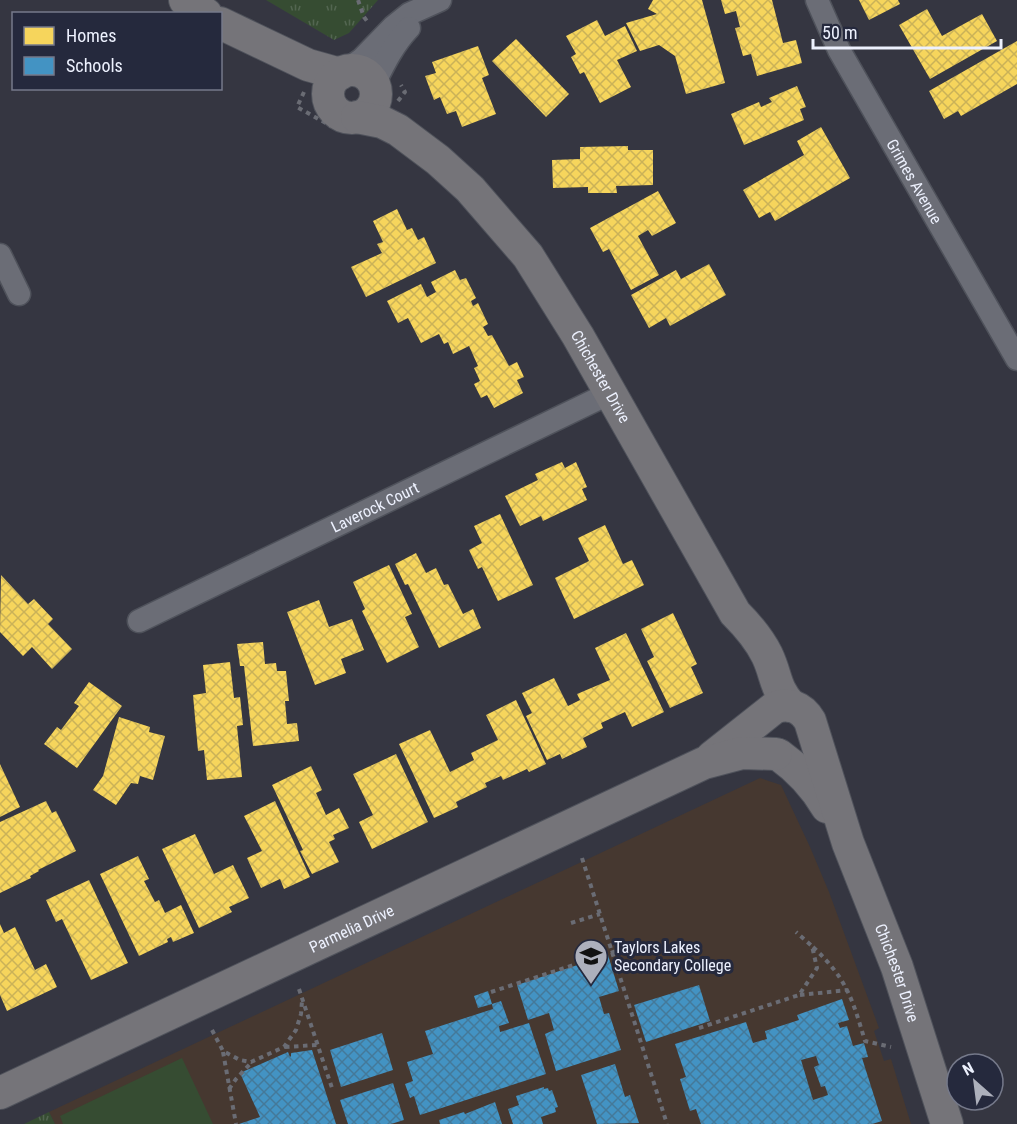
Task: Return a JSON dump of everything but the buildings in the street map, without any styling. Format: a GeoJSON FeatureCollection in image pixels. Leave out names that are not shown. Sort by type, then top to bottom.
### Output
{"type":"FeatureCollection","features":[{"type":"Feature","properties":{"kind":"street"},"geometry":{"type":"LineString","coordinates":[[185,0],[203,12]]}},
{"type":"Feature","properties":{"kind":"street","name":"Grimes Avenue"},"geometry":{"type":"LineString","coordinates":[[817,0],[839,50],[1017,359]]}},
{"type":"Feature","properties":{"kind":"street"},"geometry":{"type":"LineString","coordinates":[[344,111],[328,91],[334,78],[362,59],[409,14],[436,2]]}},
{"type":"Feature","properties":{"kind":"street"},"geometry":{"type":"LineString","coordinates":[[260,43],[344,111],[364,114],[373,104],[374,88],[384,62],[398,40],[436,2]]}},
{"type":"Feature","properties":{"kind":"street"},"geometry":{"type":"LineString","coordinates":[[222,23],[308,65],[341,73],[357,71],[370,78],[374,88]]}},
{"type":"Feature","properties":{"kind":"street","name":"Chichester Drive"},"geometry":{"type":"LineString","coordinates":[[374,88],[405,120],[438,160]]}},
{"type":"Feature","properties":{"kind":"street","name":"Chichester Drive"},"geometry":{"type":"LineString","coordinates":[[344,111],[382,122],[398,130],[438,160],[477,197],[528,256],[573,327],[735,613],[758,640],[767,655],[777,688],[801,717],[897,967],[948,1118]]}},
{"type":"Feature","properties":{"kind":"street"},"geometry":{"type":"LineString","coordinates":[[0,255],[19,294]]}},
{"type":"Feature","properties":{"kind":"street","name":"Laverock Court"},"geometry":{"type":"LineString","coordinates":[[139,621],[610,393]]}},
{"type":"Feature","properties":{"kind":"street","name":"Chichester Drive"},"geometry":{"type":"LineString","coordinates":[[735,613],[757,681],[762,719],[761,736],[764,744],[794,766],[815,788],[848,843]]}},
{"type":"Feature","properties":{"kind":"street","name":"Parmelia Drive"},"geometry":{"type":"LineString","coordinates":[[0,1093],[704,763],[742,753],[789,756],[799,753],[811,737],[801,717],[781,706],[774,708],[704,763]]}},
{"type":"Feature","properties":{"kind":"path"},"geometry":{"type":"LineString","coordinates":[[358,0],[364,17],[369,22],[362,31]]}},
{"type":"Feature","properties":{"kind":"path"},"geometry":{"type":"LineString","coordinates":[[582,858],[667,1124]]}},
{"type":"Feature","properties":{"kind":"path"},"geometry":{"type":"LineString","coordinates":[[571,923],[600,914]]}},
{"type":"Feature","properties":{"kind":"path"},"geometry":{"type":"LineString","coordinates":[[796,932],[832,965],[848,990],[865,1041],[891,1047]]}},
{"type":"Feature","properties":{"kind":"path"},"geometry":{"type":"LineString","coordinates":[[491,992],[632,946]]}},
{"type":"Feature","properties":{"kind":"path"},"geometry":{"type":"LineString","coordinates":[[799,995],[817,968],[812,946]]}},
{"type":"Feature","properties":{"kind":"path"},"geometry":{"type":"LineString","coordinates":[[299,989],[332,1088]]}},
{"type":"Feature","properties":{"kind":"path"},"geometry":{"type":"LineString","coordinates":[[699,1028],[799,995],[848,990]]}},
{"type":"Feature","properties":{"kind":"path"},"geometry":{"type":"LineString","coordinates":[[284,1047],[296,1030],[302,1001]]}},
{"type":"Feature","properties":{"kind":"path"},"geometry":{"type":"LineString","coordinates":[[212,1030],[223,1051],[236,1124]]}},
{"type":"Feature","properties":{"kind":"path"},"geometry":{"type":"LineString","coordinates":[[229,1090],[236,1078],[251,1062],[284,1047],[317,1045]]}},
{"type":"Feature","properties":{"kind":"path"},"geometry":{"type":"LineString","coordinates":[[223,1051],[240,1060],[251,1062]]}},
{"type":"Feature","properties":{"kind":"shaded area","name":"Taylors Lakes Secondary College"},"geometry":{"type":"Polygon","coordinates":[[[760,778],[781,785],[810,847],[879,1028],[874,1031],[884,1061],[891,1059],[911,1124],[55,1124],[49,1112],[760,778]]]}},
{"type":"Feature","properties":{"kind":"green space"},"geometry":{"type":"Polygon","coordinates":[[[266,0],[378,0],[349,33],[334,40],[266,0]]]}},
{"type":"Feature","properties":{"kind":"green space"},"geometry":{"type":"Polygon","coordinates":[[[182,1058],[213,1124],[63,1124],[60,1116],[182,1058]]]}},
{"type":"Feature","properties":{"kind":"green space"},"geometry":{"type":"Polygon","coordinates":[[[49,1112],[55,1124],[24,1124],[49,1112]]]}},
{"type":"Feature","properties":{"kind":"place","name":"Taylors Lakes Secondary College"},"geometry":{"type":"Point","coordinates":[591,985]}}]}
